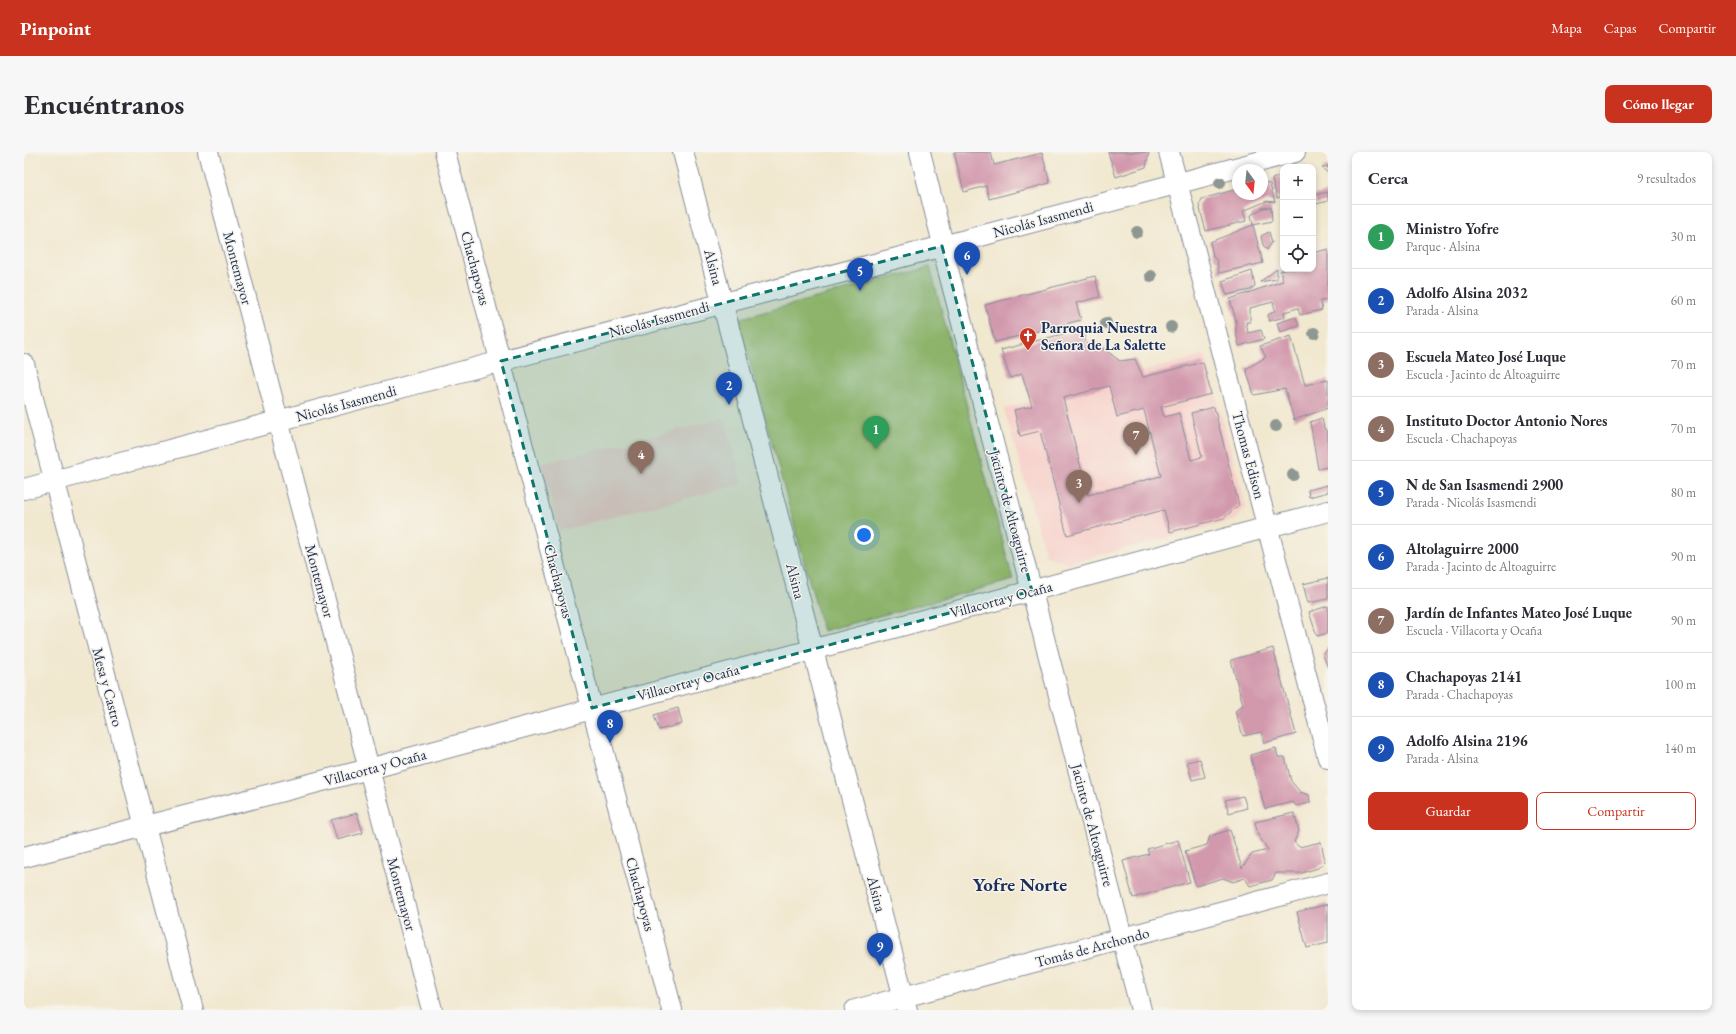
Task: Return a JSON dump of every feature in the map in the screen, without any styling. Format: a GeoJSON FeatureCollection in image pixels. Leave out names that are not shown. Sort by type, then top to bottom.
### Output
{"type":"FeatureCollection","features":[{"type":"Feature","properties":{"kind":"street","name":"Montemayor"},"geometry":{"type":"LineString","coordinates":[[208,152],[432,1010]]}},
{"type":"Feature","properties":{"kind":"street","name":"Chachapoyas"},"geometry":{"type":"LineString","coordinates":[[445,152],[672,1010]]}},
{"type":"Feature","properties":{"kind":"street","name":"Alsina"},"geometry":{"type":"LineString","coordinates":[[683,152],[814,649],[905,1004]]}},
{"type":"Feature","properties":{"kind":"street","name":"Jacinto de Altoaguirre"},"geometry":{"type":"LineString","coordinates":[[920,152],[942,246],[1141,1010]]}},
{"type":"Feature","properties":{"kind":"street","name":"Thomas Edison"},"geometry":{"type":"LineString","coordinates":[[1169,152],[1328,758]]}},
{"type":"Feature","properties":{"kind":"street","name":"Nicolás Isasmendi"},"geometry":{"type":"LineString","coordinates":[[24,490],[501,360],[942,246],[1296,152]]}},
{"type":"Feature","properties":{"kind":"street","name":"Mesa y Castro"},"geometry":{"type":"LineString","coordinates":[[24,364],[193,1010]]}},
{"type":"Feature","properties":{"kind":"street","name":"Villacorta y Ocaña"},"geometry":{"type":"LineString","coordinates":[[24,858],[369,769],[1328,511]]}},
{"type":"Feature","properties":{"kind":"street","name":"Tomás de Archondo"},"geometry":{"type":"LineString","coordinates":[[855,1010],[905,1004],[1122,938],[1328,883]]}},
{"type":"Feature","properties":{"kind":"highlighted area"},"geometry":{"type":"Polygon","coordinates":[[[942,246],[1032,591],[592,708],[501,361],[942,246]]]}},
{"type":"Feature","properties":{"kind":"shaded area"},"geometry":{"type":"Polygon","coordinates":[[[1205,355],[1246,507],[1236,520],[1069,563],[1046,556],[1004,409],[1205,355]]]}},
{"type":"Feature","properties":{"kind":"shaded area"},"geometry":{"type":"Polygon","coordinates":[[[725,418],[742,484],[559,531],[541,464],[725,418]]]}},
{"type":"Feature","properties":{"kind":"green space"},"geometry":{"type":"Polygon","coordinates":[[[930,267],[1013,580],[823,631],[738,319],[930,267]]]}},
{"type":"Feature","properties":{"kind":"building"},"geometry":{"type":"Polygon","coordinates":[[[954,152],[991,152],[994,165],[1042,153],[1050,183],[989,199],[986,186],[964,192],[954,152]]]}},
{"type":"Feature","properties":{"kind":"building"},"geometry":{"type":"Polygon","coordinates":[[[1108,152],[1149,152],[1146,167],[1116,177],[1108,152]]]}},
{"type":"Feature","properties":{"kind":"building"},"geometry":{"type":"Polygon","coordinates":[[[1328,166],[1328,173],[1322,168],[1328,166]]]}},
{"type":"Feature","properties":{"kind":"building"},"geometry":{"type":"Polygon","coordinates":[[[1280,176],[1280,197],[1277,198],[1272,179],[1280,176]]]}},
{"type":"Feature","properties":{"kind":"building"},"geometry":{"type":"Polygon","coordinates":[[[1268,183],[1270,184],[1275,202],[1267,201],[1243,211],[1246,221],[1206,231],[1199,205],[1202,199],[1232,190],[1232,200],[1268,200],[1268,183]]]}},
{"type":"Feature","properties":{"kind":"building"},"geometry":{"type":"Polygon","coordinates":[[[1328,192],[1328,201],[1316,204],[1316,195],[1328,192]]]}},
{"type":"Feature","properties":{"kind":"building"},"geometry":{"type":"Polygon","coordinates":[[[1271,207],[1272,221],[1253,225],[1251,215],[1263,208],[1271,207]]]}},
{"type":"Feature","properties":{"kind":"building"},"geometry":{"type":"Polygon","coordinates":[[[1253,225],[1263,263],[1219,273],[1217,261],[1213,256],[1210,242],[1253,225]]]}},
{"type":"Feature","properties":{"kind":"building"},"geometry":{"type":"Polygon","coordinates":[[[1269,232],[1272,242],[1267,250],[1263,245],[1261,236],[1269,232]]]}},
{"type":"Feature","properties":{"kind":"building"},"geometry":{"type":"Polygon","coordinates":[[[1328,249],[1328,300],[1320,301],[1322,310],[1300,315],[1298,308],[1284,312],[1285,317],[1269,321],[1268,315],[1275,311],[1273,302],[1250,308],[1250,322],[1246,322],[1248,333],[1261,330],[1264,339],[1239,346],[1236,332],[1236,321],[1230,299],[1283,281],[1280,272],[1316,272],[1316,252],[1328,249]]]}},
{"type":"Feature","properties":{"kind":"building"},"geometry":{"type":"Polygon","coordinates":[[[1277,269],[1277,279],[1260,282],[1277,269]]]}},
{"type":"Feature","properties":{"kind":"building"},"geometry":{"type":"Polygon","coordinates":[[[1252,271],[1255,286],[1250,290],[1227,295],[1222,281],[1252,271]]]}},
{"type":"Feature","properties":{"kind":"building"},"geometry":{"type":"Polygon","coordinates":[[[1095,276],[1100,297],[1076,303],[1081,320],[995,342],[985,305],[1095,276]]]}},
{"type":"Feature","properties":{"kind":"building"},"geometry":{"type":"Polygon","coordinates":[[[1296,317],[1299,326],[1280,332],[1277,323],[1296,317]]]}},
{"type":"Feature","properties":{"kind":"building"},"geometry":{"type":"Polygon","coordinates":[[[1082,329],[1087,345],[1104,349],[1120,361],[1135,359],[1143,377],[1203,362],[1211,394],[1161,407],[1164,417],[1179,413],[1191,460],[1202,457],[1191,413],[1214,407],[1239,505],[1224,518],[1170,532],[1164,510],[1067,535],[1040,431],[1020,436],[1014,410],[1032,406],[1022,374],[1010,378],[1001,350],[1082,329]],[[1109,386],[1063,398],[1088,495],[1161,476],[1144,410],[1117,417],[1109,386]]]}},
{"type":"Feature","properties":{"kind":"building"},"geometry":{"type":"Polygon","coordinates":[[[1291,336],[1305,385],[1328,380],[1328,408],[1294,420],[1285,389],[1254,395],[1246,369],[1266,357],[1260,346],[1291,336]]]}},
{"type":"Feature","properties":{"kind":"building"},"geometry":{"type":"Polygon","coordinates":[[[1322,418],[1324,428],[1328,431],[1328,467],[1318,469],[1310,422],[1322,418]]]}},
{"type":"Feature","properties":{"kind":"building"},"geometry":{"type":"Polygon","coordinates":[[[1328,485],[1328,492],[1309,497],[1308,490],[1328,485]]]}},
{"type":"Feature","properties":{"kind":"building"},"geometry":{"type":"Polygon","coordinates":[[[1328,578],[1328,599],[1308,603],[1303,584],[1328,578]]]}},
{"type":"Feature","properties":{"kind":"building"},"geometry":{"type":"Polygon","coordinates":[[[1328,606],[1328,633],[1317,636],[1309,612],[1328,606]]]}},
{"type":"Feature","properties":{"kind":"building"},"geometry":{"type":"Polygon","coordinates":[[[1273,648],[1296,734],[1264,743],[1261,732],[1243,736],[1235,711],[1243,705],[1231,660],[1273,648]]]}},
{"type":"Feature","properties":{"kind":"building"},"geometry":{"type":"Polygon","coordinates":[[[1328,648],[1328,668],[1323,655],[1328,648]]]}},
{"type":"Feature","properties":{"kind":"building"},"geometry":{"type":"Polygon","coordinates":[[[678,708],[682,724],[659,730],[654,715],[678,708]]]}},
{"type":"Feature","properties":{"kind":"building"},"geometry":{"type":"Polygon","coordinates":[[[1276,748],[1278,757],[1285,757],[1291,781],[1300,792],[1309,795],[1310,803],[1296,806],[1293,802],[1265,809],[1250,755],[1276,748]]]}},
{"type":"Feature","properties":{"kind":"building"},"geometry":{"type":"Polygon","coordinates":[[[1200,759],[1205,777],[1192,780],[1187,762],[1200,759]]]}},
{"type":"Feature","properties":{"kind":"building"},"geometry":{"type":"Polygon","coordinates":[[[1243,796],[1247,808],[1229,813],[1225,800],[1243,796]]]}},
{"type":"Feature","properties":{"kind":"building"},"geometry":{"type":"Polygon","coordinates":[[[357,813],[363,833],[337,840],[331,820],[357,813]]]}},
{"type":"Feature","properties":{"kind":"building"},"geometry":{"type":"Polygon","coordinates":[[[1294,813],[1299,831],[1294,842],[1299,847],[1321,842],[1325,861],[1318,868],[1302,873],[1276,873],[1272,880],[1250,886],[1245,878],[1233,882],[1223,878],[1196,886],[1185,851],[1207,845],[1210,836],[1230,830],[1242,868],[1252,854],[1268,850],[1258,835],[1255,822],[1294,813]]]}},
{"type":"Feature","properties":{"kind":"building"},"geometry":{"type":"Polygon","coordinates":[[[1178,840],[1190,882],[1133,898],[1123,861],[1149,854],[1147,849],[1178,840]]]}},
{"type":"Feature","properties":{"kind":"building"},"geometry":{"type":"Polygon","coordinates":[[[1328,904],[1328,943],[1307,948],[1297,912],[1328,904]]]}},
{"type":"Feature","properties":{"kind":"place","name":"Altolaguirre 2000"},"geometry":{"type":"Point","coordinates":[967,275]}},
{"type":"Feature","properties":{"kind":"place","name":"N de San Isasmendi 2900"},"geometry":{"type":"Point","coordinates":[860,291]}},
{"type":"Feature","properties":{"kind":"place","name":"Parroquia Nuestra Señora de La Salette"},"geometry":{"type":"Point","coordinates":[1028,351]}},
{"type":"Feature","properties":{"kind":"place","name":"Adolfo Alsina 2032"},"geometry":{"type":"Point","coordinates":[729,405]}},
{"type":"Feature","properties":{"kind":"place","name":"Ministro Yofre"},"geometry":{"type":"Point","coordinates":[876,449]}},
{"type":"Feature","properties":{"kind":"place","name":"Jardín de Infantes Mateo José Luque"},"geometry":{"type":"Point","coordinates":[1136,455]}},
{"type":"Feature","properties":{"kind":"place","name":"Instituto Doctor Antonio Nores"},"geometry":{"type":"Point","coordinates":[641,474]}},
{"type":"Feature","properties":{"kind":"place","name":"Escuela Mateo José Luque"},"geometry":{"type":"Point","coordinates":[1079,503]}},
{"type":"Feature","properties":{"kind":"place","name":"Chachapoyas 2141"},"geometry":{"type":"Point","coordinates":[610,743]}},
{"type":"Feature","properties":{"kind":"place","name":"Adolfo Alsina 2196"},"geometry":{"type":"Point","coordinates":[880,966]}},
{"type":"Feature","properties":{"kind":"district","name":"Yofre Norte"},"geometry":{"type":"Point","coordinates":[1020,884]}}]}
